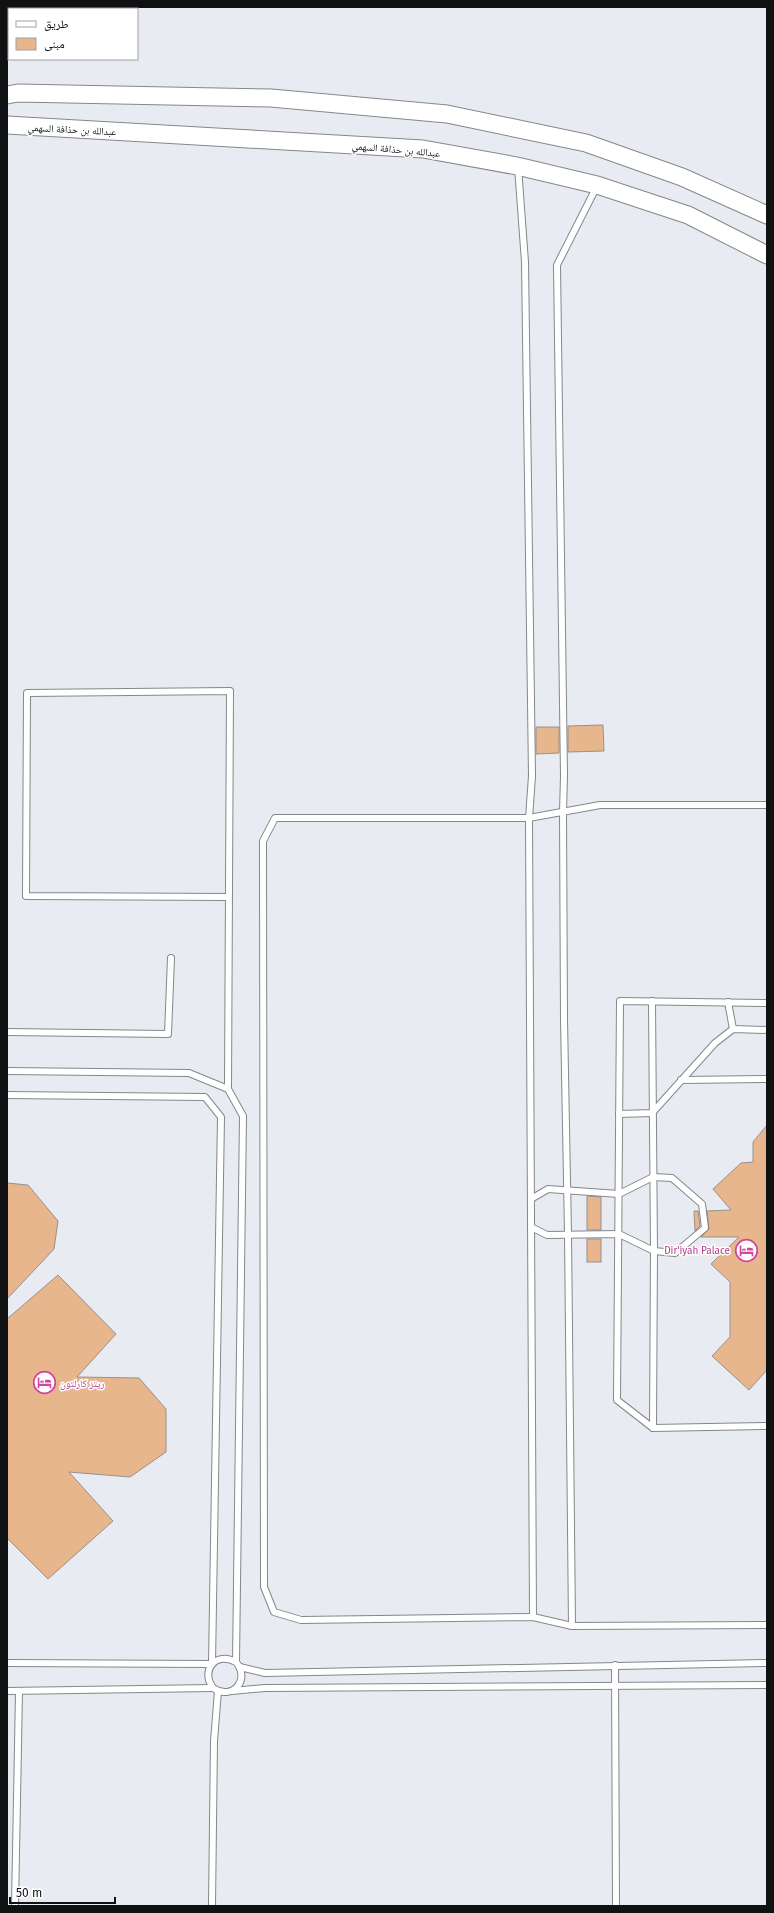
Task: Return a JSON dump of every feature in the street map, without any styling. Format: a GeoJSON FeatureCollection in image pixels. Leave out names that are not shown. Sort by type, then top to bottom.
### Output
{"type":"FeatureCollection","features":[{"type":"Feature","properties":{"kind":"street"},"geometry":{"type":"LineString","coordinates":[[7,95],[18,93],[271,98],[446,114],[586,143],[682,177],[767,215]]}},
{"type":"Feature","properties":{"kind":"street","name":"عبدالله بن حذافة السهمي"},"geometry":{"type":"LineString","coordinates":[[7,125],[423,149],[517,166],[598,185],[688,214],[767,255]]}},
{"type":"Feature","properties":{"kind":"lane"},"geometry":{"type":"LineString","coordinates":[[517,166],[525,262],[532,776],[529,818],[533,1618]]}},
{"type":"Feature","properties":{"kind":"lane"},"geometry":{"type":"LineString","coordinates":[[572,1626],[562,812],[564,776],[557,265],[598,185]]}},
{"type":"Feature","properties":{"kind":"lane"},"geometry":{"type":"LineString","coordinates":[[229,897],[26,896],[27,693],[230,691],[229,897],[228,1089],[242,1116],[238,1665],[242,1674],[241,1682],[232,1691]]}},
{"type":"Feature","properties":{"kind":"lane"},"geometry":{"type":"LineString","coordinates":[[767,805],[600,805],[529,818],[275,818],[263,841],[264,1587],[274,1612],[301,1620],[533,1618],[572,1626],[767,1624]]}},
{"type":"Feature","properties":{"kind":"lane"},"geometry":{"type":"LineString","coordinates":[[7,1032],[168,1034],[171,958]]}},
{"type":"Feature","properties":{"kind":"lane"},"geometry":{"type":"LineString","coordinates":[[767,1003],[620,1001],[617,1400],[653,1428],[767,1426]]}},
{"type":"Feature","properties":{"kind":"lane"},"geometry":{"type":"LineString","coordinates":[[652,1001],[652,1112],[654,1178],[653,1428]]}},
{"type":"Feature","properties":{"kind":"lane"},"geometry":{"type":"LineString","coordinates":[[728,1002],[733,1029]]}},
{"type":"Feature","properties":{"kind":"lane"},"geometry":{"type":"LineString","coordinates":[[620,1114],[652,1112],[714,1043],[733,1029],[767,1030]]}},
{"type":"Feature","properties":{"kind":"lane"},"geometry":{"type":"LineString","coordinates":[[7,1071],[189,1073],[228,1089]]}},
{"type":"Feature","properties":{"kind":"lane"},"geometry":{"type":"LineString","coordinates":[[681,1080],[767,1079]]}},
{"type":"Feature","properties":{"kind":"lane"},"geometry":{"type":"LineString","coordinates":[[7,1095],[205,1097],[221,1117],[212,1664]]}},
{"type":"Feature","properties":{"kind":"lane"},"geometry":{"type":"LineString","coordinates":[[531,1199],[548,1189],[619,1194],[654,1178],[672,1178],[702,1204],[704,1228],[675,1253],[654,1251],[619,1234],[547,1235],[531,1227]]}},
{"type":"Feature","properties":{"kind":"lane"},"geometry":{"type":"LineString","coordinates":[[212,1906],[215,1690],[207,1677],[208,1669],[212,1664],[223,1658],[230,1659],[238,1665],[265,1673],[767,1663]]}},
{"type":"Feature","properties":{"kind":"lane"},"geometry":{"type":"LineString","coordinates":[[7,1663],[212,1664]]}},
{"type":"Feature","properties":{"kind":"lane"},"geometry":{"type":"LineString","coordinates":[[616,1665],[616,1906]]}},
{"type":"Feature","properties":{"kind":"lane"},"geometry":{"type":"LineString","coordinates":[[7,1691],[215,1690],[225,1693],[265,1688],[767,1685]]}},
{"type":"Feature","properties":{"kind":"lane"},"geometry":{"type":"LineString","coordinates":[[16,1906],[19,1692]]}},
{"type":"Feature","properties":{"kind":"building"},"geometry":{"type":"Polygon","coordinates":[[[603,725],[604,751],[568,752],[568,726],[603,725]]]}},
{"type":"Feature","properties":{"kind":"building"},"geometry":{"type":"Polygon","coordinates":[[[536,727],[559,727],[559,753],[536,754],[536,727]]]}},
{"type":"Feature","properties":{"kind":"building","name":"Dir'iyah Palace"},"geometry":{"type":"Polygon","coordinates":[[[767,1125],[767,1370],[749,1390],[712,1356],[730,1337],[730,1282],[711,1264],[739,1237],[701,1237],[709,1229],[707,1211],[731,1210],[713,1189],[741,1163],[753,1162],[753,1142],[767,1125]]]}},
{"type":"Feature","properties":{"kind":"building"},"geometry":{"type":"Polygon","coordinates":[[[7,1183],[28,1185],[58,1221],[54,1249],[7,1299],[7,1183]]]}},
{"type":"Feature","properties":{"kind":"building"},"geometry":{"type":"Polygon","coordinates":[[[587,1196],[601,1197],[601,1230],[587,1230],[587,1196]]]}},
{"type":"Feature","properties":{"kind":"building"},"geometry":{"type":"Polygon","coordinates":[[[694,1211],[698,1211],[700,1226],[695,1231],[694,1211]]]}},
{"type":"Feature","properties":{"kind":"building"},"geometry":{"type":"Polygon","coordinates":[[[587,1239],[601,1239],[601,1262],[587,1262],[587,1239]]]}},
{"type":"Feature","properties":{"kind":"building","name":"ريتز كارلتون"},"geometry":{"type":"Polygon","coordinates":[[[58,1275],[116,1334],[77,1377],[139,1378],[166,1409],[166,1452],[130,1477],[69,1472],[113,1521],[48,1579],[7,1538],[7,1319],[58,1275]]]}},
{"type":"Feature","properties":{"kind":"place","name":"Dir'iyah Palace"},"geometry":{"type":"Point","coordinates":[746,1250]}},
{"type":"Feature","properties":{"kind":"place","name":"ريتز كارلتون"},"geometry":{"type":"Point","coordinates":[44,1383]}}]}
